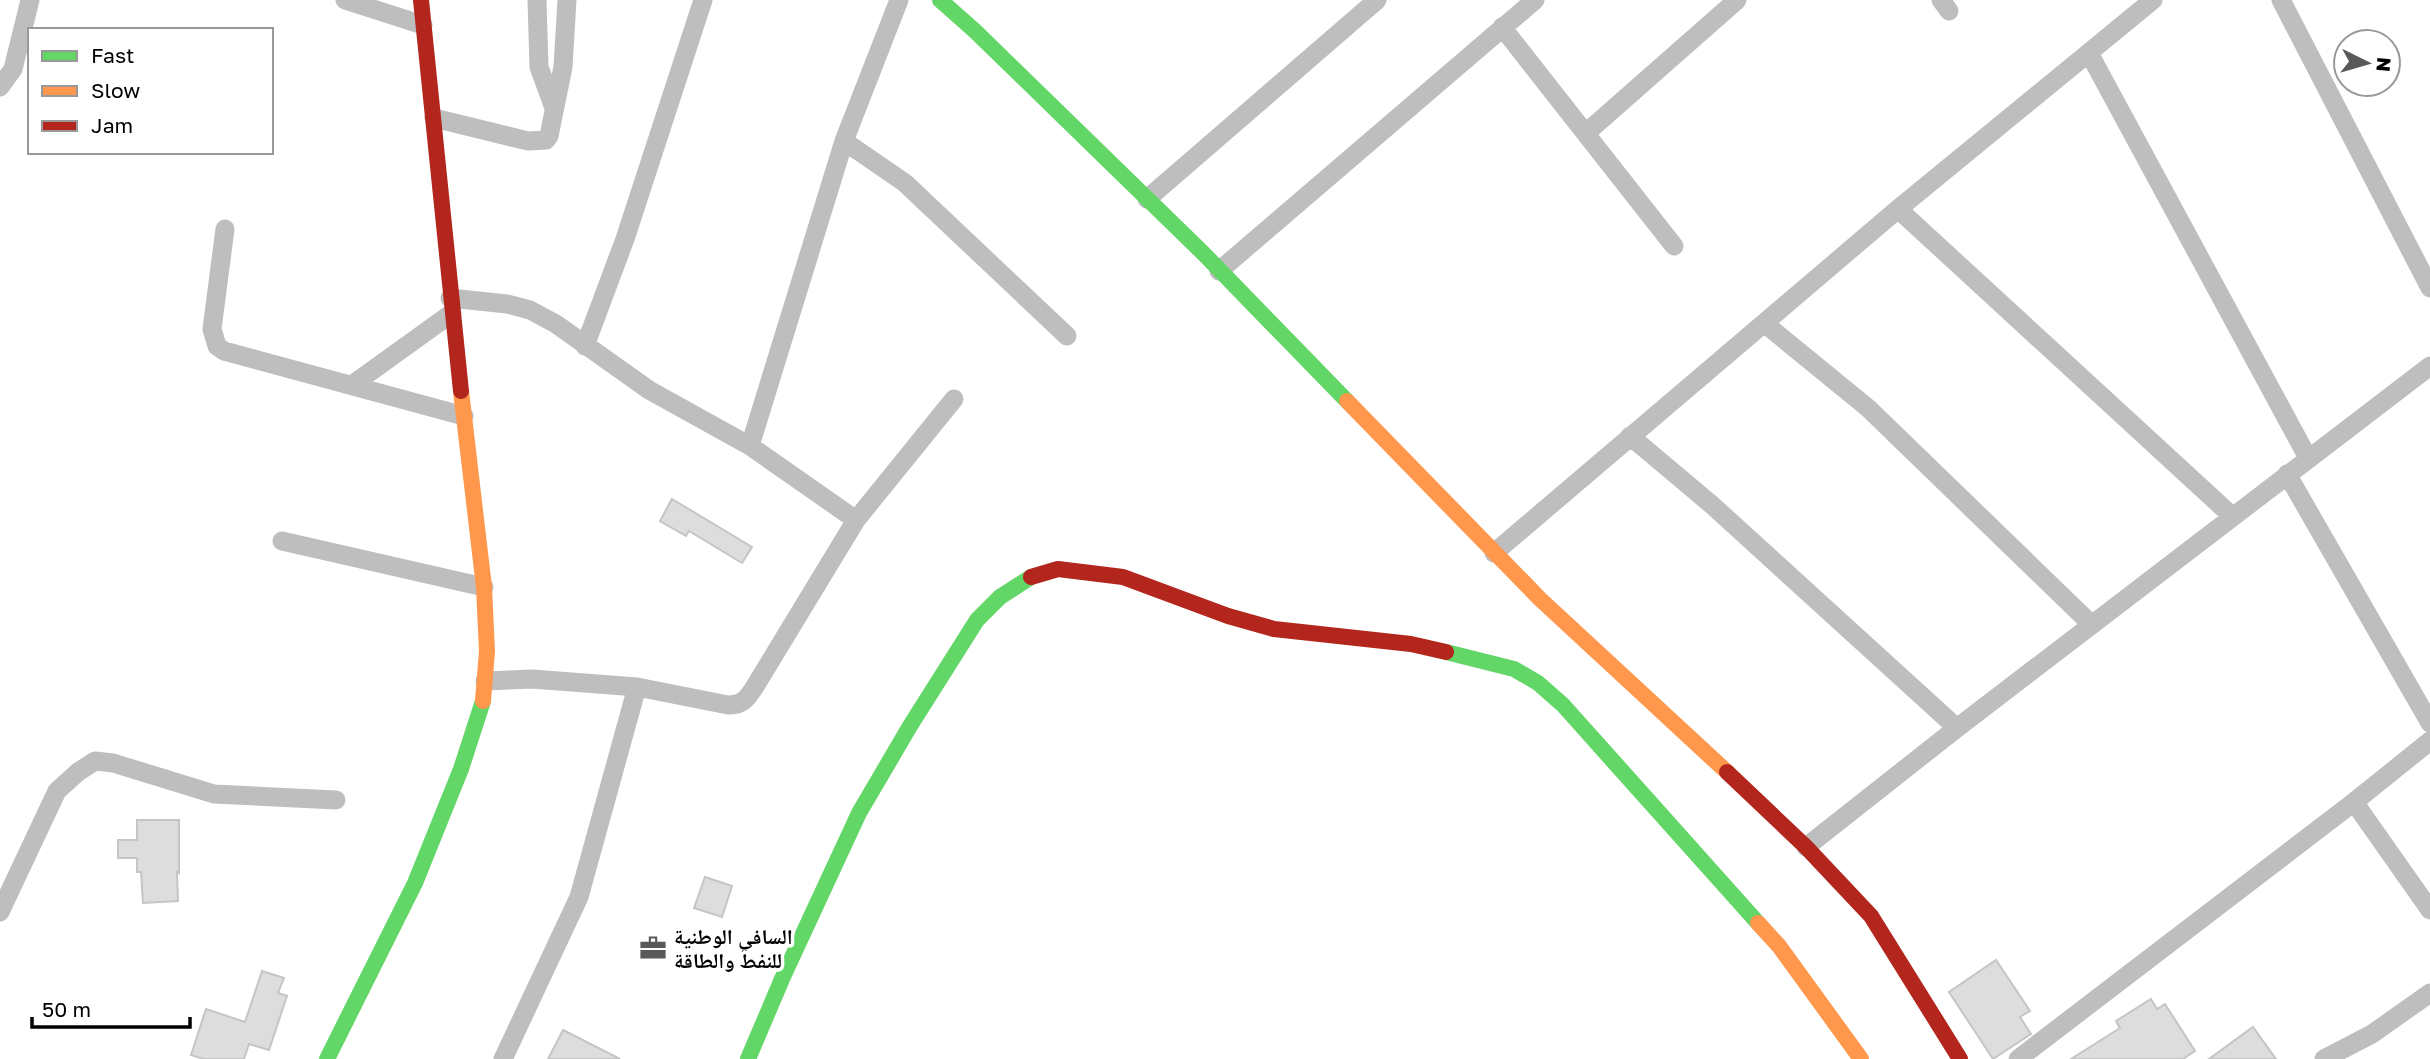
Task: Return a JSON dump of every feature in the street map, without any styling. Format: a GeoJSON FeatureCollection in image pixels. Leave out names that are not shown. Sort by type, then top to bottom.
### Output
{"type":"FeatureCollection","features":[{"type":"Feature","properties":{"kind":"street"},"geometry":{"type":"LineString","coordinates":[[0,87],[13,69],[30,0]]}},
{"type":"Feature","properties":{"kind":"street"},"geometry":{"type":"LineString","coordinates":[[345,0],[423,25]]}},
{"type":"Feature","properties":{"kind":"street"},"geometry":{"type":"LineString","coordinates":[[327,1059],[415,883],[461,769],[484,698],[487,651],[484,587],[451,306],[421,0]]}},
{"type":"Feature","properties":{"kind":"street"},"geometry":{"type":"LineString","coordinates":[[537,0],[539,66],[554,108]]}},
{"type":"Feature","properties":{"kind":"street"},"geometry":{"type":"LineString","coordinates":[[434,118],[541,142],[546,140],[563,67],[567,0]]}},
{"type":"Feature","properties":{"kind":"street"},"geometry":{"type":"LineString","coordinates":[[585,346],[625,239],[704,0]]}},
{"type":"Feature","properties":{"kind":"street"},"geometry":{"type":"LineString","coordinates":[[750,446],[844,141],[899,0]]}},
{"type":"Feature","properties":{"kind":"street"},"geometry":{"type":"LineString","coordinates":[[940,0],[1147,199],[1540,599],[1643,692],[1806,847],[1871,916],[1960,1059]]}},
{"type":"Feature","properties":{"kind":"street"},"geometry":{"type":"LineString","coordinates":[[1147,199],[1377,0]]}},
{"type":"Feature","properties":{"kind":"street"},"geometry":{"type":"LineString","coordinates":[[1219,271],[1535,0]]}},
{"type":"Feature","properties":{"kind":"street"},"geometry":{"type":"LineString","coordinates":[[1586,133],[1737,0]]}},
{"type":"Feature","properties":{"kind":"street"},"geometry":{"type":"LineString","coordinates":[[1494,553],[1898,209],[2153,0]]}},
{"type":"Feature","properties":{"kind":"street"},"geometry":{"type":"LineString","coordinates":[[2281,0],[2430,288]]}},
{"type":"Feature","properties":{"kind":"street"},"geometry":{"type":"LineString","coordinates":[[1503,27],[1674,246]]}},
{"type":"Feature","properties":{"kind":"street"},"geometry":{"type":"LineString","coordinates":[[2089,53],[2308,458]]}},
{"type":"Feature","properties":{"kind":"street"},"geometry":{"type":"LineString","coordinates":[[844,141],[905,183],[1067,336]]}},
{"type":"Feature","properties":{"kind":"street"},"geometry":{"type":"LineString","coordinates":[[1898,209],[2232,516]]}},
{"type":"Feature","properties":{"kind":"street"},"geometry":{"type":"LineString","coordinates":[[225,229],[212,329],[217,346],[224,351],[464,415]]}},
{"type":"Feature","properties":{"kind":"street"},"geometry":{"type":"LineString","coordinates":[[352,385],[451,306],[507,304],[530,310],[556,324],[649,390],[750,446],[856,520]]}},
{"type":"Feature","properties":{"kind":"street"},"geometry":{"type":"LineString","coordinates":[[1764,323],[1868,408],[2091,624]]}},
{"type":"Feature","properties":{"kind":"street"},"geometry":{"type":"LineString","coordinates":[[1806,847],[2091,624],[2430,366]]}},
{"type":"Feature","properties":{"kind":"street"},"geometry":{"type":"LineString","coordinates":[[485,681],[532,679],[637,687],[740,705],[747,700],[856,520],[954,399]]}},
{"type":"Feature","properties":{"kind":"street"},"geometry":{"type":"LineString","coordinates":[[1630,436],[1712,505],[1957,728]]}},
{"type":"Feature","properties":{"kind":"street"},"geometry":{"type":"LineString","coordinates":[[2287,474],[2430,723]]}},
{"type":"Feature","properties":{"kind":"street"},"geometry":{"type":"LineString","coordinates":[[282,541],[484,587]]}},
{"type":"Feature","properties":{"kind":"street"},"geometry":{"type":"LineString","coordinates":[[748,1059],[859,813],[976,620],[1000,597],[1026,578],[1058,569],[1124,576],[1228,617],[1274,629],[1411,644],[1514,669],[1538,683],[1563,705],[1779,946],[1861,1059]]}},
{"type":"Feature","properties":{"kind":"street"},"geometry":{"type":"LineString","coordinates":[[503,1059],[579,897],[637,687]]}},
{"type":"Feature","properties":{"kind":"street"},"geometry":{"type":"LineString","coordinates":[[2018,1059],[2430,741]]}},
{"type":"Feature","properties":{"kind":"street"},"geometry":{"type":"LineString","coordinates":[[0,912],[57,791],[95,761],[113,762],[214,794],[336,800]]}},
{"type":"Feature","properties":{"kind":"street"},"geometry":{"type":"LineString","coordinates":[[2354,802],[2430,910]]}},
{"type":"Feature","properties":{"kind":"street"},"geometry":{"type":"LineString","coordinates":[[2324,1059],[2372,1034],[2430,993]]}},
{"type":"Feature","properties":{"kind":"building"},"geometry":{"type":"Polygon","coordinates":[[[672,499],[752,547],[742,563],[689,531],[686,536],[660,521],[672,499]]]}},
{"type":"Feature","properties":{"kind":"building"},"geometry":{"type":"Polygon","coordinates":[[[137,820],[179,820],[178,901],[143,903],[141,872],[137,872],[137,858],[118,858],[118,840],[137,840],[137,820]]]}},
{"type":"Feature","properties":{"kind":"building"},"geometry":{"type":"Polygon","coordinates":[[[705,877],[732,886],[722,917],[694,908],[705,877]]]}},
{"type":"Feature","properties":{"kind":"building"},"geometry":{"type":"Polygon","coordinates":[[[1996,960],[2030,1011],[2020,1017],[2031,1034],[1993,1059],[1949,992],[1996,960]]]}},
{"type":"Feature","properties":{"kind":"building"},"geometry":{"type":"Polygon","coordinates":[[[262,971],[284,978],[278,993],[287,996],[269,1050],[249,1044],[244,1059],[204,1059],[191,1055],[206,1009],[245,1022],[262,971]]]}},
{"type":"Feature","properties":{"kind":"building"},"geometry":{"type":"Polygon","coordinates":[[[2151,999],[2157,1009],[2165,1004],[2195,1051],[2183,1059],[2071,1059],[2120,1028],[2116,1021],[2151,999]]]}},
{"type":"Feature","properties":{"kind":"building"},"geometry":{"type":"Polygon","coordinates":[[[2253,1027],[2276,1059],[2209,1059],[2253,1027]]]}},
{"type":"Feature","properties":{"kind":"building"},"geometry":{"type":"Polygon","coordinates":[[[563,1030],[620,1059],[548,1059],[563,1030]]]}},
{"type":"Feature","properties":{"kind":"traffic: fast"},"geometry":{"type":"LineString","coordinates":[[940,0],[1203,253],[1347,401]]}},
{"type":"Feature","properties":{"kind":"traffic: fast"},"geometry":{"type":"LineString","coordinates":[[748,1059],[859,813],[910,726],[977,620],[1000,597],[1031,577]]}},
{"type":"Feature","properties":{"kind":"traffic: fast"},"geometry":{"type":"LineString","coordinates":[[1446,652],[1514,669],[1538,683],[1563,705],[1758,923]]}},
{"type":"Feature","properties":{"kind":"traffic: fast"},"geometry":{"type":"LineString","coordinates":[[327,1059],[415,883],[461,769],[483,701]]}},
{"type":"Feature","properties":{"kind":"traffic: slow"},"geometry":{"type":"LineString","coordinates":[[461,391],[484,587],[487,651],[483,701]]}},
{"type":"Feature","properties":{"kind":"traffic: slow"},"geometry":{"type":"LineString","coordinates":[[1347,401],[1540,599],[1727,772]]}},
{"type":"Feature","properties":{"kind":"traffic: slow"},"geometry":{"type":"LineString","coordinates":[[1758,923],[1779,946],[1861,1059]]}},
{"type":"Feature","properties":{"kind":"traffic: jam"},"geometry":{"type":"LineString","coordinates":[[421,0],[461,391]]}},
{"type":"Feature","properties":{"kind":"traffic: jam"},"geometry":{"type":"LineString","coordinates":[[1031,577],[1058,569],[1123,577],[1228,616],[1274,629],[1411,644],[1446,652]]}},
{"type":"Feature","properties":{"kind":"traffic: jam"},"geometry":{"type":"LineString","coordinates":[[1727,772],[1806,847],[1871,916],[1960,1059]]}},
{"type":"Feature","properties":{"kind":"place","name":"السافي الوطنية للنفط والطاقة"},"geometry":{"type":"Point","coordinates":[653,948]}}]}
